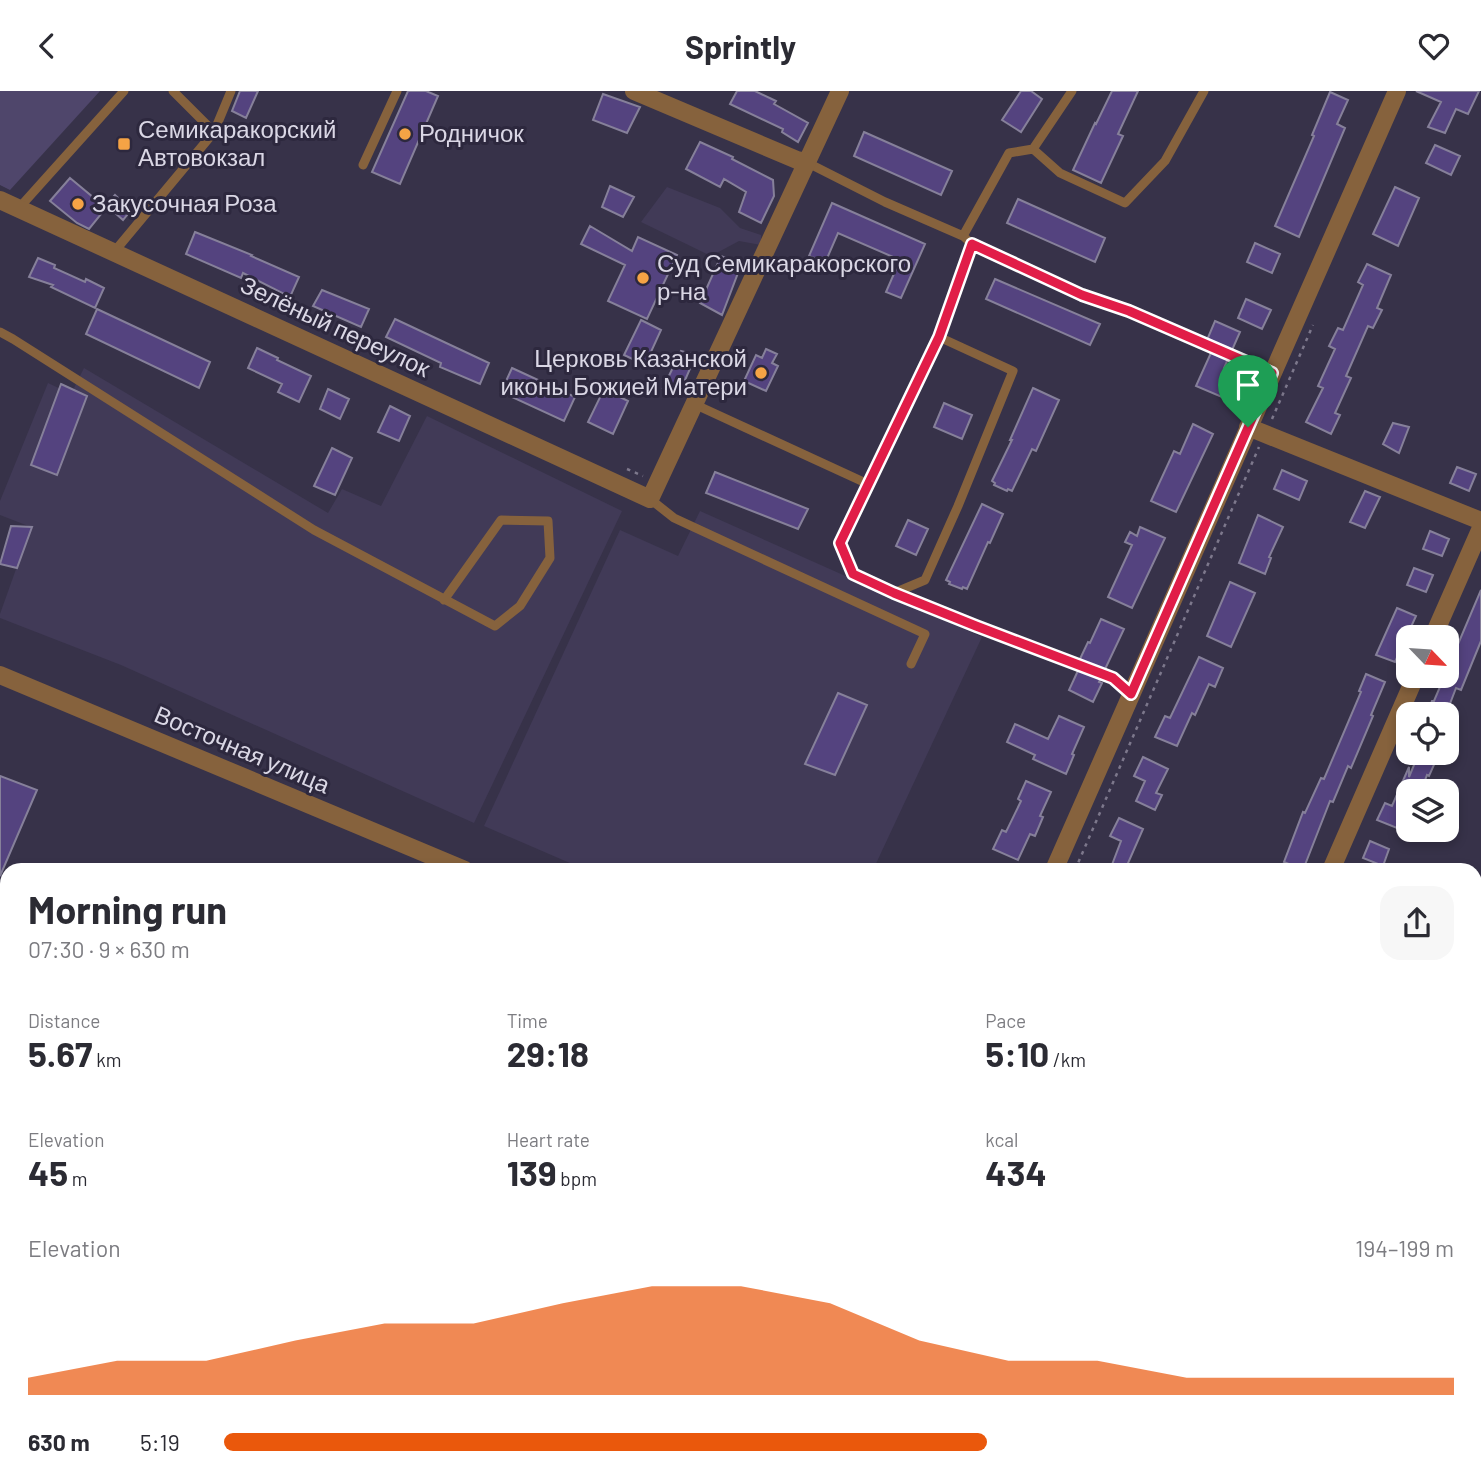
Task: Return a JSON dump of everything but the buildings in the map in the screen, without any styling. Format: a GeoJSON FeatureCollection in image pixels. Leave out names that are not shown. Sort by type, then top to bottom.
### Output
{"type":"FeatureCollection","features":[{"type":"Feature","properties":{"kind":"street"},"geometry":{"type":"LineString","coordinates":[[634,91],[806,162]]}},
{"type":"Feature","properties":{"kind":"street"},"geometry":{"type":"LineString","coordinates":[[650,499],[840,91]]}},
{"type":"Feature","properties":{"kind":"street"},"geometry":{"type":"LineString","coordinates":[[1057,863],[1397,91]]}},
{"type":"Feature","properties":{"kind":"street","name":"Зелёный переулок"},"geometry":{"type":"LineString","coordinates":[[0,200],[650,499]]}},
{"type":"Feature","properties":{"kind":"street"},"geometry":{"type":"LineString","coordinates":[[1248,427],[1481,521]]}},
{"type":"Feature","properties":{"kind":"street"},"geometry":{"type":"LineString","coordinates":[[1438,625],[1481,528]]}},
{"type":"Feature","properties":{"kind":"street","name":"Восточная улица"},"geometry":{"type":"LineString","coordinates":[[0,675],[449,863]]}},
{"type":"Feature","properties":{"kind":"street"},"geometry":{"type":"LineString","coordinates":[[1334,863],[1410,688]]}},
{"type":"Feature","properties":{"kind":"lane"},"geometry":{"type":"LineString","coordinates":[[19,208],[124,91]]}},
{"type":"Feature","properties":{"kind":"lane"},"geometry":{"type":"LineString","coordinates":[[173,91],[214,132]]}},
{"type":"Feature","properties":{"kind":"lane"},"geometry":{"type":"LineString","coordinates":[[114,252],[214,132],[231,91]]}},
{"type":"Feature","properties":{"kind":"lane"},"geometry":{"type":"LineString","coordinates":[[363,165],[397,91]]}},
{"type":"Feature","properties":{"kind":"lane"},"geometry":{"type":"LineString","coordinates":[[963,236],[1009,153],[1033,149],[1072,91]]}},
{"type":"Feature","properties":{"kind":"lane"},"geometry":{"type":"LineString","coordinates":[[1033,149],[1060,173],[1125,203],[1165,161],[1204,91]]}},
{"type":"Feature","properties":{"kind":"lane"},"geometry":{"type":"LineString","coordinates":[[806,162],[963,236],[972,244],[939,337],[840,543],[853,574],[894,593],[925,580],[1013,371],[939,337]]}},
{"type":"Feature","properties":{"kind":"lane"},"geometry":{"type":"LineString","coordinates":[[0,333],[314,530],[444,600],[495,626],[520,605],[550,558],[548,521],[501,520],[444,600]]}},
{"type":"Feature","properties":{"kind":"lane"},"geometry":{"type":"LineString","coordinates":[[694,404],[868,484]]}},
{"type":"Feature","properties":{"kind":"lane"},"geometry":{"type":"LineString","coordinates":[[650,499],[674,518],[925,634],[911,664]]}},
{"type":"Feature","properties":{"kind":"path"},"geometry":{"type":"LineString","coordinates":[[972,244],[1082,295],[1129,311],[1272,373]]}},
{"type":"Feature","properties":{"kind":"path"},"geometry":{"type":"LineString","coordinates":[[1078,863],[1316,317]]}},
{"type":"Feature","properties":{"kind":"path"},"geometry":{"type":"LineString","coordinates":[[617,465],[643,476]]}},
{"type":"Feature","properties":{"kind":"path"},"geometry":{"type":"LineString","coordinates":[[894,593],[1113,678],[1131,694]]}},
{"type":"Feature","properties":{"kind":"shaded area"},"geometry":{"type":"Polygon","coordinates":[[[0,91],[100,91],[10,190],[0,185],[0,91]]]}},
{"type":"Feature","properties":{"kind":"shaded area"},"geometry":{"type":"Polygon","coordinates":[[[667,187],[720,208],[740,228],[761,235],[761,245],[739,241],[711,256],[641,222],[667,187]]]}},
{"type":"Feature","properties":{"kind":"shaded area"},"geometry":{"type":"Polygon","coordinates":[[[84,368],[328,513],[342,489],[381,506],[427,416],[622,511],[474,823],[121,665],[0,618],[31,527],[0,515],[0,501],[48,383],[71,394],[84,368]]]}},
{"type":"Feature","properties":{"kind":"shaded area"},"geometry":{"type":"Polygon","coordinates":[[[700,511],[982,637],[876,863],[570,863],[484,826],[620,530],[678,556],[700,511]]]}},
{"type":"Feature","properties":{"kind":"place","name":"Родничок"},"geometry":{"type":"Point","coordinates":[405,134]}},
{"type":"Feature","properties":{"kind":"place","name":"Семикаракорский Автовокзал"},"geometry":{"type":"Point","coordinates":[124,144]}},
{"type":"Feature","properties":{"kind":"place","name":"Закусочная Роза"},"geometry":{"type":"Point","coordinates":[78,204]}},
{"type":"Feature","properties":{"kind":"place","name":"Суд Семикаракорского р-на"},"geometry":{"type":"Point","coordinates":[643,278]}},
{"type":"Feature","properties":{"kind":"place","name":"Церковь Казанской иконы Божией Матери"},"geometry":{"type":"Point","coordinates":[761,373]}},
{"type":"Feature","properties":{"kind":"route"},"geometry":{"type":"LineString","coordinates":[[972,244],[1082,295],[1129,311],[1272,373],[1248,427],[1131,694],[1113,678],[976,626],[853,574],[840,543],[939,337],[972,244]]}}]}
